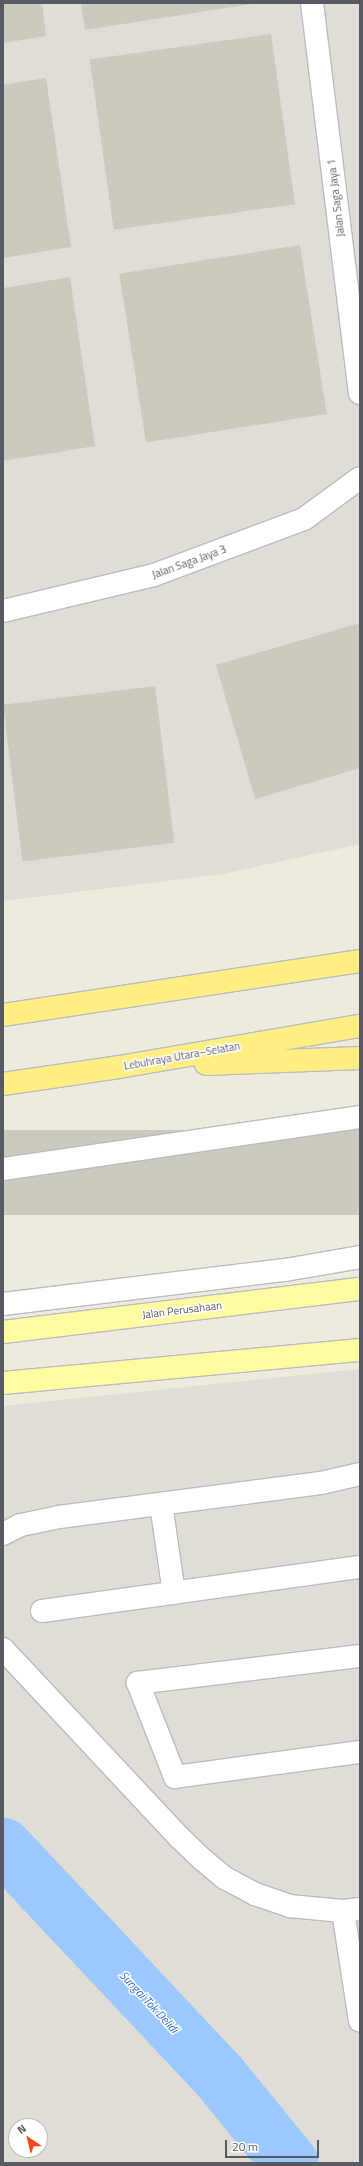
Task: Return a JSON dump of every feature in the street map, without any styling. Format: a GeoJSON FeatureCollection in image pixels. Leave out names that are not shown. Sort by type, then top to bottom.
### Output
{"type":"FeatureCollection","features":[{"type":"Feature","properties":{"kind":"highway"},"geometry":{"type":"LineString","coordinates":[[3,1015],[360,961]]}},
{"type":"Feature","properties":{"kind":"highway","name":"Lebuhraya Utara–Selatan"},"geometry":{"type":"LineString","coordinates":[[3,1084],[119,1067],[360,1026]]}},
{"type":"Feature","properties":{"kind":"highway"},"geometry":{"type":"LineString","coordinates":[[119,1067],[360,1058]]}},
{"type":"Feature","properties":{"kind":"main road","name":"Jalan Perusahaan"},"geometry":{"type":"LineString","coordinates":[[3,1332],[290,1296],[360,1289]]}},
{"type":"Feature","properties":{"kind":"main road"},"geometry":{"type":"LineString","coordinates":[[3,1384],[360,1350]]}},
{"type":"Feature","properties":{"kind":"street","name":"Jalan Saga Jaya 1"},"geometry":{"type":"LineString","coordinates":[[312,3],[360,393]]}},
{"type":"Feature","properties":{"kind":"street","name":"Jalan Saga Jaya 3"},"geometry":{"type":"LineString","coordinates":[[3,611],[154,575],[304,519],[360,478]]}},
{"type":"Feature","properties":{"kind":"street"},"geometry":{"type":"LineString","coordinates":[[3,1169],[360,1118]]}},
{"type":"Feature","properties":{"kind":"street"},"geometry":{"type":"LineString","coordinates":[[3,1304],[285,1270],[360,1257]]}},
{"type":"Feature","properties":{"kind":"street"},"geometry":{"type":"LineString","coordinates":[[285,1270],[290,1296]]}},
{"type":"Feature","properties":{"kind":"street"},"geometry":{"type":"LineString","coordinates":[[3,1534],[21,1525],[59,1517],[321,1483],[360,1474]]}},
{"type":"Feature","properties":{"kind":"street"},"geometry":{"type":"LineString","coordinates":[[161,1504],[174,1593]]}},
{"type":"Feature","properties":{"kind":"street"},"geometry":{"type":"LineString","coordinates":[[42,1611],[360,1568]]}},
{"type":"Feature","properties":{"kind":"street"},"geometry":{"type":"LineString","coordinates":[[3,1649],[180,1837],[202,1859],[225,1878],[255,1894],[288,1906],[351,1910],[360,2021]]}},
{"type":"Feature","properties":{"kind":"street"},"geometry":{"type":"LineString","coordinates":[[360,1656],[138,1683],[175,1777],[360,1752]]}},
{"type":"Feature","properties":{"kind":"shaded area"},"geometry":{"type":"Polygon","coordinates":[[[3,3],[359,3],[360,844],[223,874],[3,901],[3,3]]]}},
{"type":"Feature","properties":{"kind":"shaded area"},"geometry":{"type":"Polygon","coordinates":[[[360,1369],[360,2163],[3,2163],[3,1406],[360,1369]]]}},
{"type":"Feature","properties":{"kind":"building"},"geometry":{"type":"Polygon","coordinates":[[[3,3],[42,3],[46,36],[3,43],[3,3]]]}},
{"type":"Feature","properties":{"kind":"building"},"geometry":{"type":"Polygon","coordinates":[[[81,3],[252,3],[252,4],[85,30],[81,3]]]}},
{"type":"Feature","properties":{"kind":"building"},"geometry":{"type":"Polygon","coordinates":[[[271,34],[295,204],[114,230],[90,59],[271,34]]]}},
{"type":"Feature","properties":{"kind":"building"},"geometry":{"type":"Polygon","coordinates":[[[46,78],[71,247],[3,258],[3,85],[46,78]]]}},
{"type":"Feature","properties":{"kind":"building"},"geometry":{"type":"Polygon","coordinates":[[[300,245],[327,414],[146,443],[119,274],[300,245]]]}},
{"type":"Feature","properties":{"kind":"building"},"geometry":{"type":"Polygon","coordinates":[[[70,277],[95,446],[3,461],[3,288],[70,277]]]}},
{"type":"Feature","properties":{"kind":"building"},"geometry":{"type":"Polygon","coordinates":[[[360,623],[360,768],[255,799],[216,665],[360,623]]]}},
{"type":"Feature","properties":{"kind":"building"},"geometry":{"type":"Polygon","coordinates":[[[155,686],[174,843],[22,861],[3,705],[155,686]]]}},
{"type":"Feature","properties":{"kind":"building"},"geometry":{"type":"Polygon","coordinates":[[[3,1130],[360,1130],[360,1215],[3,1215],[3,1130]]]}},
{"type":"Feature","properties":{"kind":"waterway","name":"Sungai Tok Delidi"},"geometry":{"type":"LineString","coordinates":[[3,1846],[219,2076],[290,2163]]}}]}
